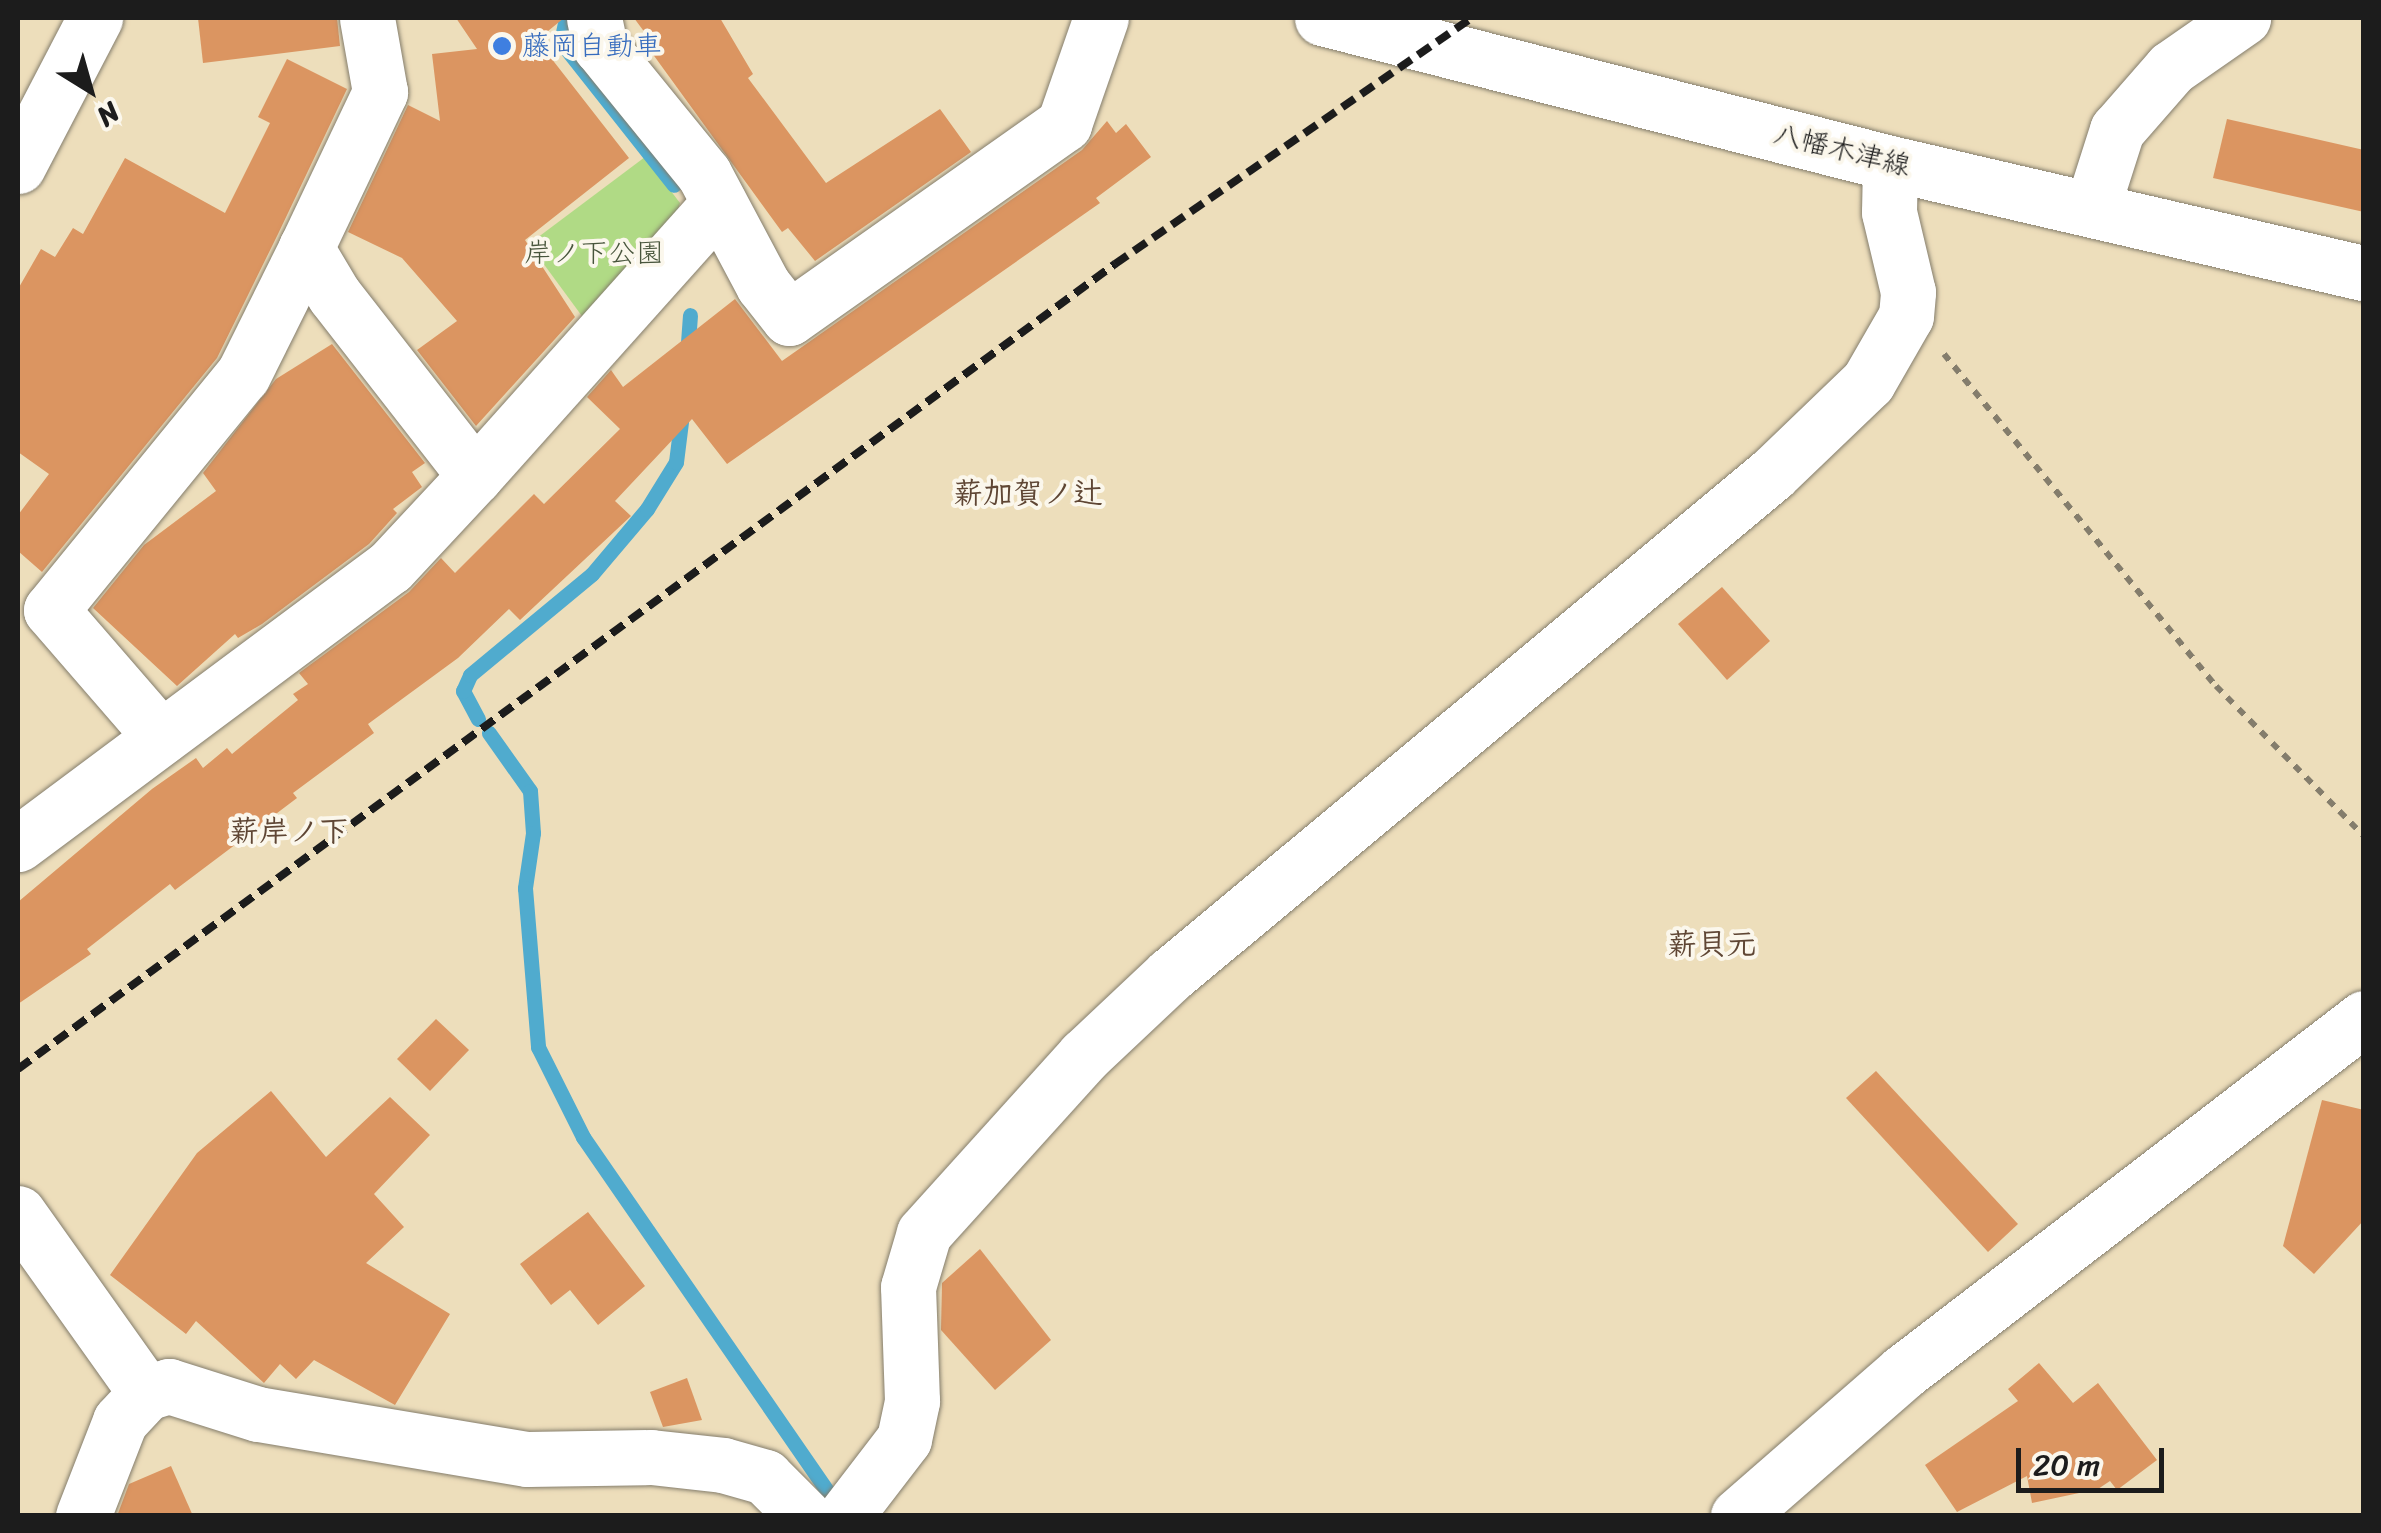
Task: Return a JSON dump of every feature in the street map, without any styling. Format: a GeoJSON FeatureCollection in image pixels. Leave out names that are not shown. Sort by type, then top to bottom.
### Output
{"type":"FeatureCollection","features":[{"type":"Feature","properties":{"kind":"street"},"geometry":{"type":"LineString","coordinates":[[18,166],[95,18]]}},
{"type":"Feature","properties":{"kind":"street"},"geometry":{"type":"LineString","coordinates":[[160,737],[51,610],[243,376],[380,92],[367,18]]}},
{"type":"Feature","properties":{"kind":"street"},"geometry":{"type":"LineString","coordinates":[[594,18],[600,46],[704,174],[789,318],[1064,124],[1101,18]]}},
{"type":"Feature","properties":{"kind":"street","name":"八幡木津線"},"geometry":{"type":"LineString","coordinates":[[1322,18],[1890,163],[2092,205],[2364,273]]}},
{"type":"Feature","properties":{"kind":"street"},"geometry":{"type":"LineString","coordinates":[[2092,205],[2117,130],[2171,68],[2243,18]]}},
{"type":"Feature","properties":{"kind":"street"},"geometry":{"type":"LineString","coordinates":[[83,1516],[120,1421],[146,1393],[169,1386],[258,1414],[527,1459],[651,1457],[723,1465],[765,1477],[835,1512],[904,1438],[912,1401],[908,1286],[924,1234],[1084,1056],[1170,975],[1772,474],[1868,382],[1906,316],[1908,292],[1889,212],[1890,163]]}},
{"type":"Feature","properties":{"kind":"street"},"geometry":{"type":"LineString","coordinates":[[18,844],[390,566],[719,203]]}},
{"type":"Feature","properties":{"kind":"street"},"geometry":{"type":"LineString","coordinates":[[306,248],[334,296],[475,476]]}},
{"type":"Feature","properties":{"kind":"street"},"geometry":{"type":"LineString","coordinates":[[1738,1516],[1903,1372],[2364,1018]]}},
{"type":"Feature","properties":{"kind":"street"},"geometry":{"type":"LineString","coordinates":[[18,1213],[146,1393]]}},
{"type":"Feature","properties":{"kind":"path"},"geometry":{"type":"LineString","coordinates":[[1906,316],[2216,686],[2364,836]]}},
{"type":"Feature","properties":{"kind":"green space","name":"岸ノ下公園"},"geometry":{"type":"Polygon","coordinates":[[[645,157],[680,203],[668,242],[590,327],[529,244],[645,157]]]}},
{"type":"Feature","properties":{"kind":"building"},"geometry":{"type":"Polygon","coordinates":[[[198,18],[337,18],[340,46],[203,63],[198,18]]]}},
{"type":"Feature","properties":{"kind":"building"},"geometry":{"type":"Polygon","coordinates":[[[456,18],[564,18],[537,40],[629,158],[525,240],[575,317],[476,426],[417,350],[457,321],[402,258],[348,232],[408,105],[440,121],[432,54],[477,49],[456,18]]]}},
{"type":"Feature","properties":{"kind":"building"},"geometry":{"type":"Polygon","coordinates":[[[634,18],[720,18],[753,74],[748,78],[826,183],[940,109],[971,152],[815,261],[788,228],[782,232],[652,53],[657,49],[634,18]]]}},
{"type":"Feature","properties":{"kind":"building"},"geometry":{"type":"Polygon","coordinates":[[[287,59],[347,89],[278,234],[217,358],[42,572],[18,551],[18,515],[49,474],[18,452],[18,289],[41,249],[55,257],[73,228],[83,234],[125,158],[225,213],[270,123],[258,117],[287,59]]]}},
{"type":"Feature","properties":{"kind":"building"},"geometry":{"type":"Polygon","coordinates":[[[2227,119],[2364,150],[2364,212],[2213,178],[2227,119]]]}},
{"type":"Feature","properties":{"kind":"building"},"geometry":{"type":"Polygon","coordinates":[[[1107,121],[1116,133],[1126,124],[1151,157],[1096,198],[1100,203],[727,464],[692,419],[615,501],[631,516],[520,620],[509,609],[458,658],[368,724],[374,733],[293,793],[297,798],[175,890],[170,884],[87,949],[91,954],[18,1004],[18,902],[152,789],[196,758],[203,768],[227,748],[232,754],[298,700],[293,694],[308,684],[299,673],[409,592],[441,558],[455,573],[534,494],[544,504],[620,429],[587,397],[611,370],[623,387],[735,299],[782,361],[1082,150],[1107,121]]]}},
{"type":"Feature","properties":{"kind":"building"},"geometry":{"type":"Polygon","coordinates":[[[332,344],[425,463],[412,472],[422,487],[393,509],[397,513],[369,544],[262,624],[238,638],[235,634],[177,686],[93,608],[144,545],[216,491],[203,473],[276,379],[332,344]]]}},
{"type":"Feature","properties":{"kind":"building"},"geometry":{"type":"Polygon","coordinates":[[[1722,587],[1770,641],[1727,680],[1678,624],[1722,587]]]}},
{"type":"Feature","properties":{"kind":"building"},"geometry":{"type":"Polygon","coordinates":[[[436,1019],[469,1050],[430,1091],[397,1059],[436,1019]]]}},
{"type":"Feature","properties":{"kind":"building"},"geometry":{"type":"Polygon","coordinates":[[[1876,1071],[2018,1224],[1988,1252],[1846,1098],[1876,1071]]]}},
{"type":"Feature","properties":{"kind":"building"},"geometry":{"type":"Polygon","coordinates":[[[271,1091],[326,1157],[390,1097],[430,1135],[374,1194],[404,1227],[366,1263],[450,1314],[395,1405],[314,1360],[296,1379],[280,1364],[264,1383],[196,1321],[186,1334],[110,1275],[197,1153],[271,1091]]]}},
{"type":"Feature","properties":{"kind":"building"},"geometry":{"type":"Polygon","coordinates":[[[2322,1100],[2364,1110],[2364,1220],[2314,1274],[2283,1246],[2322,1100]]]}},
{"type":"Feature","properties":{"kind":"building"},"geometry":{"type":"Polygon","coordinates":[[[588,1212],[645,1286],[598,1325],[570,1290],[551,1305],[520,1264],[588,1212]]]}},
{"type":"Feature","properties":{"kind":"building"},"geometry":{"type":"Polygon","coordinates":[[[980,1249],[1051,1340],[995,1390],[941,1330],[942,1283],[980,1249]]]}},
{"type":"Feature","properties":{"kind":"building"},"geometry":{"type":"Polygon","coordinates":[[[2039,1363],[2073,1403],[2098,1383],[2157,1460],[2117,1490],[2110,1481],[2098,1489],[2032,1503],[2027,1476],[1957,1512],[1925,1465],[2018,1401],[2008,1389],[2039,1363]]]}},
{"type":"Feature","properties":{"kind":"building"},"geometry":{"type":"Polygon","coordinates":[[[687,1378],[702,1420],[663,1427],[650,1392],[687,1378]]]}},
{"type":"Feature","properties":{"kind":"building"},"geometry":{"type":"Polygon","coordinates":[[[171,1466],[193,1516],[117,1516],[129,1484],[171,1466]]]}},
{"type":"Feature","properties":{"kind":"waterway"},"geometry":{"type":"LineString","coordinates":[[566,18],[561,42],[674,185]]}},
{"type":"Feature","properties":{"kind":"waterway"},"geometry":{"type":"LineString","coordinates":[[687,356],[690,315]]}},
{"type":"Feature","properties":{"kind":"waterway"},"geometry":{"type":"LineString","coordinates":[[478,719],[463,691],[470,675],[592,574],[647,509],[676,462],[682,414]]}},
{"type":"Feature","properties":{"kind":"waterway"},"geometry":{"type":"LineString","coordinates":[[489,733],[530,791],[533,833],[525,888],[538,1047],[583,1137],[840,1509]]}},
{"type":"Feature","properties":{"kind":"railway"},"geometry":{"type":"LineString","coordinates":[[18,1069],[1115,264],[1472,18]]}},
{"type":"Feature","properties":{"kind":"place","name":"藤岡自動車"},"geometry":{"type":"Point","coordinates":[502,46]}},
{"type":"Feature","properties":{"kind":"district","name":"薪加賀ノ辻"},"geometry":{"type":"Point","coordinates":[1028,493]}},
{"type":"Feature","properties":{"kind":"district","name":"薪岸ノ下"},"geometry":{"type":"Point","coordinates":[289,831]}},
{"type":"Feature","properties":{"kind":"district","name":"薪貝元"},"geometry":{"type":"Point","coordinates":[1712,944]}}]}
